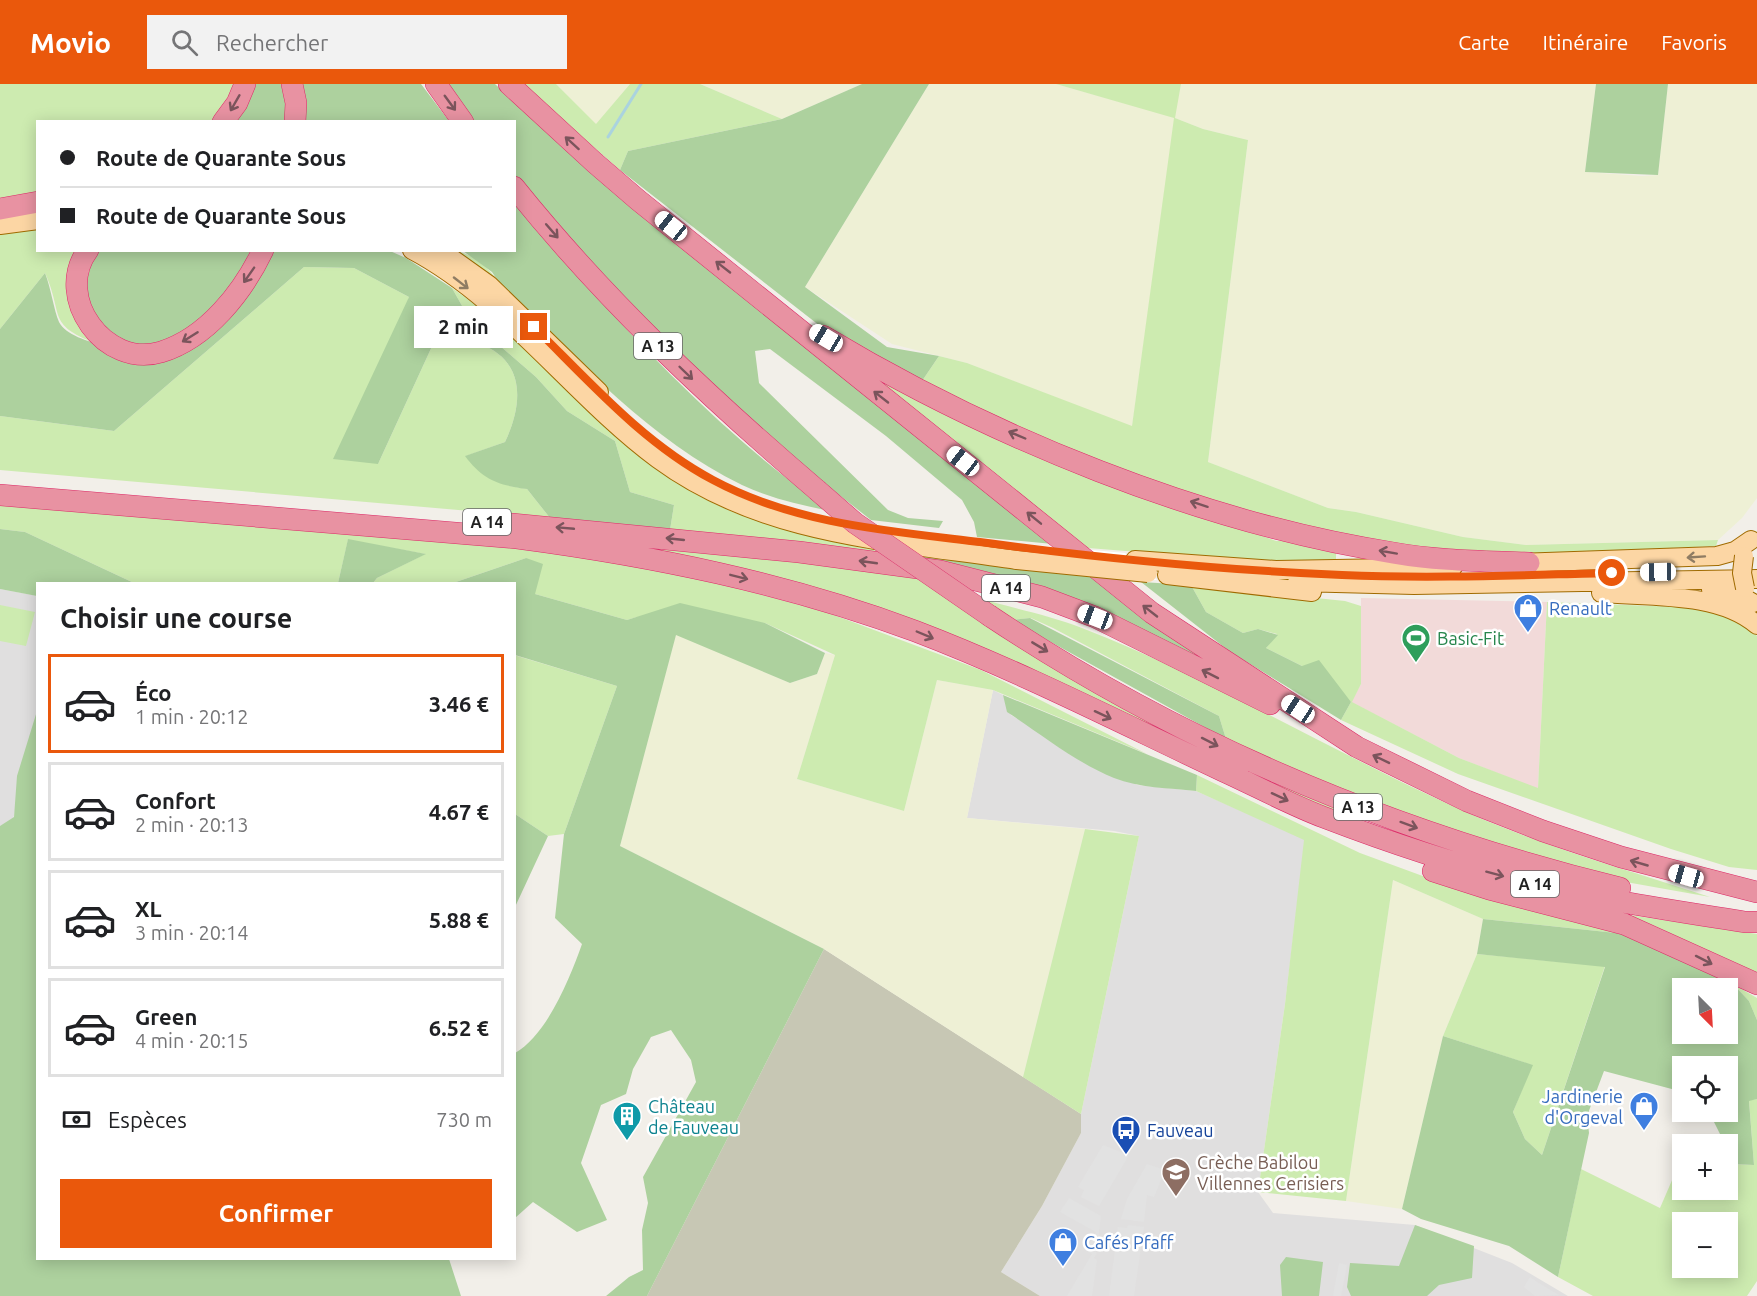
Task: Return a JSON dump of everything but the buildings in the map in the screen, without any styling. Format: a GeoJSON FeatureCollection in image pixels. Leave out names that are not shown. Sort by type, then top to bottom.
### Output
{"type":"FeatureCollection","features":[{"type":"Feature","properties":{"kind":"highway"},"geometry":{"type":"LineString","coordinates":[[224,120],[237,103],[245,84]]}},
{"type":"Feature","properties":{"kind":"highway"},"geometry":{"type":"LineString","coordinates":[[292,84],[296,103],[295,120]]}},
{"type":"Feature","properties":{"kind":"highway"},"geometry":{"type":"LineString","coordinates":[[436,84],[462,120]]}},
{"type":"Feature","properties":{"kind":"highway"},"geometry":{"type":"LineString","coordinates":[[509,84],[595,164],[835,360],[1152,613],[1357,747],[1467,801],[1543,831],[1621,857],[1757,892]]}},
{"type":"Feature","properties":{"kind":"highway","name":"A 13"},"geometry":{"type":"LineString","coordinates":[[516,189],[572,255],[656,344],[709,396],[855,523],[990,616],[1106,688],[1237,756],[1347,803],[1545,869],[1632,891],[1757,915]]}},
{"type":"Feature","properties":{"kind":"highway"},"geometry":{"type":"LineString","coordinates":[[0,210],[36,201]]}},
{"type":"Feature","properties":{"kind":"highway"},"geometry":{"type":"LineString","coordinates":[[87,252],[81,260],[75,285],[79,308],[92,328],[110,345],[132,353],[159,353],[186,341],[204,328],[233,298],[262,252]]}},
{"type":"Feature","properties":{"kind":"highway"},"geometry":{"type":"LineString","coordinates":[[768,303],[864,361],[967,414],[1140,485],[1268,525],[1366,548],[1425,557],[1529,563]]}},
{"type":"Feature","properties":{"kind":"highway","name":"A 14"},"geometry":{"type":"LineString","coordinates":[[0,481],[347,517],[599,549],[701,568],[789,590],[914,631],[974,656],[1320,816],[1417,850],[1524,882],[1632,904],[1745,922],[1757,921]]}},
{"type":"Feature","properties":{"kind":"highway","name":"A 14"},"geometry":{"type":"LineString","coordinates":[[0,495],[266,509]]}},
{"type":"Feature","properties":{"kind":"highway","name":"A 14"},"geometry":{"type":"LineString","coordinates":[[347,517],[647,536],[799,552],[940,571],[1042,597],[1095,617],[1357,747]]}},
{"type":"Feature","properties":{"kind":"highway"},"geometry":{"type":"LineString","coordinates":[[1320,816],[1340,832],[1396,858],[1489,889],[1624,924],[1666,942],[1752,985]]}},
{"type":"Feature","properties":{"kind":"main road"},"geometry":{"type":"LineString","coordinates":[[0,210],[36,207]]}},
{"type":"Feature","properties":{"kind":"main road"},"geometry":{"type":"LineString","coordinates":[[0,225],[36,220]]}},
{"type":"Feature","properties":{"kind":"main road"},"geometry":{"type":"LineString","coordinates":[[416,252],[434,262],[479,297],[658,459],[721,496],[778,520],[815,529],[1018,554],[1141,566],[1276,570],[1403,570],[1717,556],[1751,543]]}},
{"type":"Feature","properties":{"kind":"main road"},"geometry":{"type":"LineString","coordinates":[[443,252],[489,285],[638,428],[712,480],[760,501],[806,516],[1018,554]]}},
{"type":"Feature","properties":{"kind":"main road"},"geometry":{"type":"LineString","coordinates":[[1751,543],[1742,573],[1753,595]]}},
{"type":"Feature","properties":{"kind":"main road"},"geometry":{"type":"LineString","coordinates":[[1141,566],[1167,575],[1255,587],[1329,592],[1601,593],[1727,590],[1753,595]]}},
{"type":"Feature","properties":{"kind":"main road"},"geometry":{"type":"LineString","coordinates":[[1276,570],[1416,577],[1757,570]]}},
{"type":"Feature","properties":{"kind":"main road"},"geometry":{"type":"LineString","coordinates":[[1167,575],[1753,595]]}},
{"type":"Feature","properties":{"kind":"main road"},"geometry":{"type":"LineString","coordinates":[[1601,593],[1712,603],[1733,609],[1757,625]]}},
{"type":"Feature","properties":{"kind":"shaded area"},"geometry":{"type":"Polygon","coordinates":[[[556,84],[630,84],[596,125],[556,84]]]}},
{"type":"Feature","properties":{"kind":"shaded area"},"geometry":{"type":"Polygon","coordinates":[[[700,84],[862,84],[782,119],[700,84]]]}},
{"type":"Feature","properties":{"kind":"shaded area"},"geometry":{"type":"Polygon","coordinates":[[[929,84],[1056,84],[1174,117],[1181,84],[1596,84],[1585,172],[1642,176],[1658,175],[1668,84],[1757,84],[1757,498],[1742,518],[1718,540],[1526,545],[1463,537],[1356,512],[1328,508],[1208,462],[1248,140],[1203,129],[1175,118],[1132,427],[967,363],[892,344],[805,287],[929,84]]]}},
{"type":"Feature","properties":{"kind":"shaded area"},"geometry":{"type":"Polygon","coordinates":[[[0,589],[36,596],[36,717],[13,820],[0,828],[0,589]]]}},
{"type":"Feature","properties":{"kind":"shaded area"},"geometry":{"type":"Polygon","coordinates":[[[1361,598],[1547,602],[1538,789],[1459,758],[1351,702],[1361,684],[1361,598]]]}},
{"type":"Feature","properties":{"kind":"shaded area"},"geometry":{"type":"Polygon","coordinates":[[[676,634],[790,683],[817,674],[825,653],[835,655],[797,779],[904,811],[937,680],[993,690],[967,818],[1085,829],[1023,1077],[824,949],[620,846],[676,634]]]}},
{"type":"Feature","properties":{"kind":"shaded area"},"geometry":{"type":"Polygon","coordinates":[[[993,690],[1003,695],[1011,715],[1137,785],[1196,791],[1305,839],[1285,1004],[1258,1192],[1273,1213],[1415,1225],[1512,1263],[1568,1296],[1040,1296],[1001,1272],[1042,1206],[1081,1133],[1081,1114],[1139,836],[1114,831],[967,818],[993,690]]]}},
{"type":"Feature","properties":{"kind":"shaded area"},"geometry":{"type":"Polygon","coordinates":[[[1393,880],[1483,919],[1477,954],[1443,1036],[1402,1209],[1346,1201],[1393,880]]]}},
{"type":"Feature","properties":{"kind":"shaded area"},"geometry":{"type":"Polygon","coordinates":[[[824,949],[1081,1114],[1081,1133],[1042,1206],[1001,1272],[1040,1296],[647,1296],[824,949]]]}},
{"type":"Feature","properties":{"kind":"shaded area"},"geometry":{"type":"Polygon","coordinates":[[[1103,1145],[1129,1155],[1099,1206],[1081,1197],[1084,1190],[1078,1187],[1103,1145]]]}},
{"type":"Feature","properties":{"kind":"shaded area"},"geometry":{"type":"Polygon","coordinates":[[[1147,1164],[1165,1170],[1154,1197],[1147,1195],[1144,1222],[1121,1219],[1127,1199],[1147,1164]]]}},
{"type":"Feature","properties":{"kind":"shaded area"},"geometry":{"type":"Polygon","coordinates":[[[1069,1198],[1101,1216],[1094,1258],[1097,1260],[1092,1296],[1067,1296],[1092,1254],[1086,1250],[1096,1232],[1060,1212],[1069,1198]]]}},
{"type":"Feature","properties":{"kind":"shaded area"},"geometry":{"type":"Polygon","coordinates":[[[1128,1225],[1144,1227],[1134,1296],[1109,1296],[1118,1227],[1127,1228],[1128,1225]]]}},
{"type":"Feature","properties":{"kind":"shaded area"},"geometry":{"type":"Polygon","coordinates":[[[1339,1263],[1347,1265],[1341,1296],[1333,1296],[1339,1263]]]}},
{"type":"Feature","properties":{"kind":"shaded area"},"geometry":{"type":"Polygon","coordinates":[[[1530,1277],[1559,1295],[1535,1296],[1524,1287],[1530,1277]]]}},
{"type":"Feature","properties":{"kind":"green space"},"geometry":{"type":"Polygon","coordinates":[[[0,84],[237,84],[213,120],[36,120],[36,195],[0,200],[0,84]]]}},
{"type":"Feature","properties":{"kind":"green space"},"geometry":{"type":"Polygon","coordinates":[[[251,84],[285,84],[288,120],[232,120],[251,84]]]}},
{"type":"Feature","properties":{"kind":"green space"},"geometry":{"type":"Polygon","coordinates":[[[300,84],[421,84],[448,120],[304,120],[300,84]]]}},
{"type":"Feature","properties":{"kind":"green space"},"geometry":{"type":"Polygon","coordinates":[[[444,84],[495,84],[579,162],[1053,544],[977,537],[974,522],[962,500],[886,436],[770,349],[755,351],[759,383],[888,510],[908,518],[943,521],[939,528],[871,520],[758,431],[613,287],[516,179],[516,120],[470,120],[444,84]]]}},
{"type":"Feature","properties":{"kind":"green space"},"geometry":{"type":"Polygon","coordinates":[[[521,84],[556,84],[596,124],[630,84],[700,84],[782,119],[628,151],[620,170],[521,84]]]}},
{"type":"Feature","properties":{"kind":"green space"},"geometry":{"type":"Polygon","coordinates":[[[862,84],[929,84],[805,287],[887,347],[939,356],[920,384],[829,333],[620,170],[628,151],[782,119],[862,84]]]}},
{"type":"Feature","properties":{"kind":"green space"},"geometry":{"type":"Polygon","coordinates":[[[1056,84],[1181,84],[1175,118],[1203,129],[1248,140],[1208,462],[1328,508],[1356,512],[1463,537],[1526,545],[1718,540],[1716,546],[1456,558],[1269,520],[1135,477],[920,384],[939,356],[967,363],[1132,426],[1174,118],[1056,84]]]}},
{"type":"Feature","properties":{"kind":"green space"},"geometry":{"type":"Polygon","coordinates":[[[1596,84],[1668,84],[1658,175],[1585,172],[1596,84]]]}},
{"type":"Feature","properties":{"kind":"green space"},"geometry":{"type":"Polygon","coordinates":[[[516,203],[653,357],[754,452],[830,511],[785,501],[753,490],[675,445],[586,369],[502,287],[492,272],[464,252],[516,252],[516,203]]]}},
{"type":"Feature","properties":{"kind":"green space"},"geometry":{"type":"Polygon","coordinates":[[[36,229],[36,252],[81,252],[95,343],[69,330],[63,324],[45,273],[0,329],[0,234],[36,229]]]}},
{"type":"Feature","properties":{"kind":"green space"},"geometry":{"type":"Polygon","coordinates":[[[250,252],[227,294],[205,317],[179,335],[139,346],[127,344],[101,331],[84,290],[93,253],[250,252]]]}},
{"type":"Feature","properties":{"kind":"green space"},"geometry":{"type":"Polygon","coordinates":[[[268,252],[392,252],[406,258],[452,288],[470,320],[536,377],[567,411],[615,441],[630,492],[674,505],[670,530],[550,518],[527,489],[499,483],[478,471],[465,456],[505,442],[515,413],[516,385],[513,372],[506,361],[495,352],[464,338],[434,342],[378,464],[333,459],[409,297],[354,268],[304,267],[114,431],[0,416],[0,329],[45,273],[57,317],[66,330],[93,342],[169,356],[268,252]]]}},
{"type":"Feature","properties":{"kind":"green space"},"geometry":{"type":"Polygon","coordinates":[[[452,252],[467,254],[474,258],[492,274],[502,287],[452,252]]]}},
{"type":"Feature","properties":{"kind":"green space"},"geometry":{"type":"Polygon","coordinates":[[[304,267],[354,268],[409,297],[378,464],[434,342],[467,339],[495,352],[506,361],[513,372],[517,399],[511,428],[505,442],[466,456],[510,486],[527,489],[550,518],[0,470],[0,416],[114,431],[304,267]]]}},
{"type":"Feature","properties":{"kind":"green space"},"geometry":{"type":"Polygon","coordinates":[[[452,288],[518,341],[610,430],[677,483],[715,504],[753,519],[793,530],[873,546],[882,555],[670,530],[674,505],[630,492],[615,441],[567,411],[536,377],[470,320],[452,288]]]}},
{"type":"Feature","properties":{"kind":"green space"},"geometry":{"type":"Polygon","coordinates":[[[849,358],[1133,488],[1276,541],[1307,540],[1336,547],[1336,562],[1226,559],[1088,548],[849,358]]]}},
{"type":"Feature","properties":{"kind":"green space"},"geometry":{"type":"Polygon","coordinates":[[[0,505],[522,547],[692,576],[826,612],[981,670],[1147,754],[993,690],[937,680],[904,811],[797,779],[835,655],[765,623],[637,617],[627,620],[535,594],[526,558],[456,582],[374,582],[377,578],[425,554],[348,540],[338,582],[132,582],[25,532],[0,529],[0,505]]]}},
{"type":"Feature","properties":{"kind":"green space"},"geometry":{"type":"Polygon","coordinates":[[[0,529],[25,532],[132,582],[36,582],[36,596],[0,589],[0,529]]]}},
{"type":"Feature","properties":{"kind":"green space"},"geometry":{"type":"Polygon","coordinates":[[[348,539],[426,554],[377,578],[374,582],[338,582],[348,539]]]}},
{"type":"Feature","properties":{"kind":"green space"},"geometry":{"type":"Polygon","coordinates":[[[618,545],[847,567],[919,579],[1185,740],[1266,779],[1362,816],[1362,824],[1260,783],[1013,667],[618,545]]]}},
{"type":"Feature","properties":{"kind":"green space"},"geometry":{"type":"Polygon","coordinates":[[[919,555],[1091,575],[1203,656],[1199,659],[931,564],[919,555]]]}},
{"type":"Feature","properties":{"kind":"green space"},"geometry":{"type":"Polygon","coordinates":[[[526,558],[543,564],[535,594],[627,620],[680,603],[765,623],[825,653],[817,674],[790,683],[676,635],[620,846],[824,949],[647,1296],[606,1296],[629,1277],[643,1270],[642,1230],[648,1203],[643,1177],[696,1082],[691,1060],[671,1030],[651,1037],[633,1069],[626,1094],[601,1105],[581,1163],[607,1220],[577,1232],[533,1202],[516,1217],[516,1052],[527,1045],[547,1020],[564,989],[582,944],[555,918],[564,834],[617,686],[516,655],[516,582],[456,582],[526,558]]]}},
{"type":"Feature","properties":{"kind":"green space"},"geometry":{"type":"Polygon","coordinates":[[[1141,582],[1191,585],[1206,612],[1243,633],[1258,629],[1278,635],[1266,648],[1302,666],[1319,660],[1351,702],[1341,720],[1229,651],[1141,582]]]}},
{"type":"Feature","properties":{"kind":"green space"},"geometry":{"type":"Polygon","coordinates":[[[1191,585],[1345,601],[1361,606],[1361,684],[1352,702],[1459,758],[1538,788],[1547,602],[1705,608],[1737,618],[1757,636],[1757,870],[1729,867],[1671,849],[1458,774],[1341,720],[1351,702],[1302,666],[1266,648],[1277,634],[1258,629],[1243,633],[1206,612],[1191,585]]]}},
{"type":"Feature","properties":{"kind":"green space"},"geometry":{"type":"Polygon","coordinates":[[[978,598],[1069,623],[1129,647],[1478,817],[1576,854],[1710,897],[1609,879],[1381,806],[1226,739],[1219,716],[1053,628],[1031,618],[1011,620],[978,598]]]}},
{"type":"Feature","properties":{"kind":"green space"},"geometry":{"type":"Polygon","coordinates":[[[0,605],[35,612],[26,646],[0,641],[0,605]]]}},
{"type":"Feature","properties":{"kind":"green space"},"geometry":{"type":"Polygon","coordinates":[[[1030,618],[1219,716],[1226,739],[1011,620],[1030,618]]]}},
{"type":"Feature","properties":{"kind":"green space"},"geometry":{"type":"Polygon","coordinates":[[[516,656],[617,686],[564,834],[548,836],[516,815],[516,656]]]}},
{"type":"Feature","properties":{"kind":"green space"},"geometry":{"type":"Polygon","coordinates":[[[1003,695],[1197,775],[1196,791],[1134,784],[1114,778],[1072,756],[1007,712],[1003,695]]]}},
{"type":"Feature","properties":{"kind":"green space"},"geometry":{"type":"Polygon","coordinates":[[[36,714],[36,1260],[449,1260],[461,1296],[0,1296],[0,826],[14,817],[17,776],[36,714]]]}},
{"type":"Feature","properties":{"kind":"green space"},"geometry":{"type":"Polygon","coordinates":[[[1197,775],[1360,853],[1439,882],[1635,935],[1483,919],[1393,880],[1346,1201],[1258,1192],[1285,1004],[1304,840],[1196,791],[1197,775]]]}},
{"type":"Feature","properties":{"kind":"green space"},"geometry":{"type":"Polygon","coordinates":[[[516,815],[548,836],[516,905],[516,815]]]}},
{"type":"Feature","properties":{"kind":"green space"},"geometry":{"type":"Polygon","coordinates":[[[1085,829],[1139,836],[1081,1114],[1023,1077],[1085,829]]]}},
{"type":"Feature","properties":{"kind":"green space"},"geometry":{"type":"Polygon","coordinates":[[[1603,911],[1757,934],[1757,975],[1655,926],[1603,911]]]}},
{"type":"Feature","properties":{"kind":"green space"},"geometry":{"type":"Polygon","coordinates":[[[1483,919],[1635,935],[1721,978],[1672,978],[1672,1044],[1738,1044],[1738,989],[1749,1001],[1757,1020],[1757,1099],[1749,1101],[1754,1165],[1738,1164],[1738,1134],[1720,1134],[1714,1122],[1738,1122],[1738,1056],[1672,1056],[1672,1089],[1604,1071],[1587,1116],[1589,1133],[1558,1277],[1509,1246],[1421,1219],[1402,1209],[1443,1036],[1533,1065],[1513,1112],[1525,1139],[1542,1155],[1605,967],[1477,954],[1483,919]]]}},
{"type":"Feature","properties":{"kind":"green space"},"geometry":{"type":"Polygon","coordinates":[[[1477,954],[1605,966],[1542,1155],[1525,1139],[1513,1112],[1532,1065],[1443,1036],[1477,954]]]}},
{"type":"Feature","properties":{"kind":"green space"},"geometry":{"type":"Polygon","coordinates":[[[1738,987],[1757,998],[1757,1020],[1749,1001],[1738,987]]]}},
{"type":"Feature","properties":{"kind":"green space"},"geometry":{"type":"Polygon","coordinates":[[[1757,1099],[1757,1281],[1747,1296],[1593,1296],[1558,1277],[1581,1169],[1660,1208],[1672,1180],[1672,1200],[1738,1200],[1738,1164],[1754,1165],[1749,1100],[1757,1099]]]}},
{"type":"Feature","properties":{"kind":"green space"},"geometry":{"type":"Polygon","coordinates":[[[1415,1225],[1474,1246],[1472,1278],[1439,1285],[1427,1296],[1351,1296],[1347,1287],[1350,1263],[1399,1266],[1415,1225]]]}},
{"type":"Feature","properties":{"kind":"green space"},"geometry":{"type":"Polygon","coordinates":[[[1286,1257],[1323,1262],[1319,1296],[1282,1296],[1280,1265],[1286,1257]]]}},
{"type":"Feature","properties":{"kind":"pier"},"geometry":{"type":"Polygon","coordinates":[[[1025,544],[1125,553],[1157,580],[1065,572],[1025,544]]]}},
{"type":"Feature","properties":{"kind":"waterway"},"geometry":{"type":"LineString","coordinates":[[608,137],[641,84]]}},
{"type":"Feature","properties":{"kind":"place","name":"Renault"},"geometry":{"type":"Point","coordinates":[1528,634]}},
{"type":"Feature","properties":{"kind":"place","name":"Basic-Fit"},"geometry":{"type":"Point","coordinates":[1416,664]}},
{"type":"Feature","properties":{"kind":"place","name":"Jardinerie d'Orgeval"},"geometry":{"type":"Point","coordinates":[1644,1132]}},
{"type":"Feature","properties":{"kind":"place","name":"Château de Fauveau"},"geometry":{"type":"Point","coordinates":[627,1142]}},
{"type":"Feature","properties":{"kind":"place","name":"Fauveau"},"geometry":{"type":"Point","coordinates":[1126,1156]}},
{"type":"Feature","properties":{"kind":"place","name":"Crèche Babilou Villennes Cerisiers"},"geometry":{"type":"Point","coordinates":[1176,1198]}},
{"type":"Feature","properties":{"kind":"place","name":"Cafés Pfaff"},"geometry":{"type":"Point","coordinates":[1063,1268]}},
{"type":"Feature","properties":{"kind":"route"},"geometry":{"type":"LineString","coordinates":[[534,327],[638,428],[677,458],[712,480],[742,494],[806,516],[903,533],[1020,548],[1135,560],[1340,575],[1416,577],[1612,573]]}}]}
